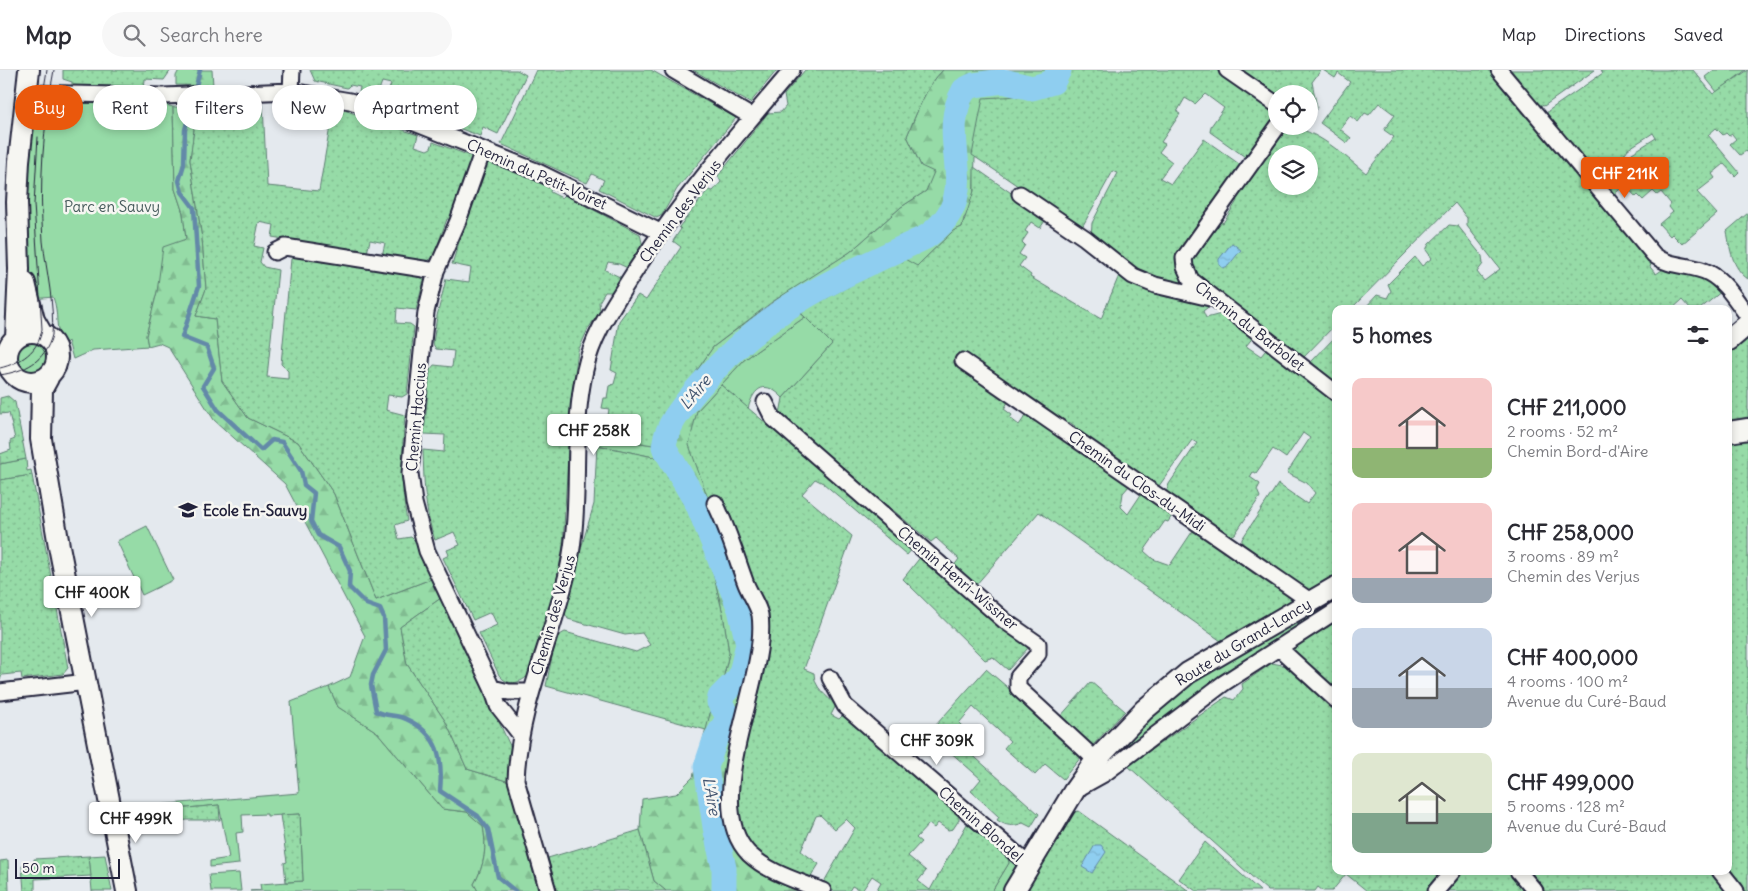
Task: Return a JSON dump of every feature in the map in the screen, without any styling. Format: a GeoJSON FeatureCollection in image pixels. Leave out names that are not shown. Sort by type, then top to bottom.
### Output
{"type":"FeatureCollection","features":[{"type":"Feature","properties":{"kind":"street"},"geometry":{"type":"LineString","coordinates":[[27,85],[29,70]]}},
{"type":"Feature","properties":{"kind":"street"},"geometry":{"type":"LineString","coordinates":[[292,70],[292,85]]}},
{"type":"Feature","properties":{"kind":"street"},"geometry":{"type":"LineString","coordinates":[[673,70],[752,117]]}},
{"type":"Feature","properties":{"kind":"street","name":"Chemin des Verjus"},"geometry":{"type":"LineString","coordinates":[[548,891],[516,780],[520,734],[568,570],[576,513],[579,413],[585,368],[596,335],[660,232],[792,70]]}},
{"type":"Feature","properties":{"kind":"street"},"geometry":{"type":"LineString","coordinates":[[1227,70],[1268,98]]}},
{"type":"Feature","properties":{"kind":"street"},"geometry":{"type":"LineString","coordinates":[[1499,70],[1654,255],[1668,263],[1699,269],[1714,276],[1748,316]]}},
{"type":"Feature","properties":{"kind":"street","name":"Chemin du Petit-Voiret"},"geometry":{"type":"LineString","coordinates":[[83,94],[164,96],[272,92]]}},
{"type":"Feature","properties":{"kind":"street","name":"Chemin du Petit-Voiret"},"geometry":{"type":"LineString","coordinates":[[344,100],[397,116],[536,171],[660,232]]}},
{"type":"Feature","properties":{"kind":"street"},"geometry":{"type":"LineString","coordinates":[[23,130],[17,202],[19,269],[7,349],[14,375],[22,380],[36,382],[48,378]]}},
{"type":"Feature","properties":{"kind":"street","name":"Chemin du Barbolet"},"geometry":{"type":"LineString","coordinates":[[1272,135],[1184,258],[1185,267],[1191,280],[1332,390]]}},
{"type":"Feature","properties":{"kind":"street","name":"Chemin Haccius"},"geometry":{"type":"LineString","coordinates":[[483,150],[458,221],[436,271],[426,312],[412,447],[412,490],[420,529],[427,551],[492,688],[498,706],[520,734]]}},
{"type":"Feature","properties":{"kind":"street"},"geometry":{"type":"LineString","coordinates":[[1020,194],[1085,238],[1133,276],[1155,285],[1214,298]]}},
{"type":"Feature","properties":{"kind":"street"},"geometry":{"type":"LineString","coordinates":[[275,252],[285,247],[436,271]]}},
{"type":"Feature","properties":{"kind":"street"},"geometry":{"type":"LineString","coordinates":[[19,269],[26,287],[34,320],[42,334]]}},
{"type":"Feature","properties":{"kind":"street"},"geometry":{"type":"LineString","coordinates":[[1732,337],[1748,324]]}},
{"type":"Feature","properties":{"kind":"street"},"geometry":{"type":"LineString","coordinates":[[7,349],[31,332],[42,334],[51,340],[57,356],[55,368],[42,390],[41,439],[59,546],[128,891]]}},
{"type":"Feature","properties":{"kind":"street","name":"Chemin du Clos-du-Midi"},"geometry":{"type":"LineString","coordinates":[[963,361],[1310,601]]}},
{"type":"Feature","properties":{"kind":"street"},"geometry":{"type":"LineString","coordinates":[[22,380],[33,423],[41,439]]}},
{"type":"Feature","properties":{"kind":"street","name":"Chemin Henri-Wissner"},"geometry":{"type":"LineString","coordinates":[[765,402],[773,418],[1005,621],[1038,644],[1038,654],[1018,677],[1018,688],[1096,760]]}},
{"type":"Feature","properties":{"kind":"street"},"geometry":{"type":"LineString","coordinates":[[1732,432],[1748,430]]}},
{"type":"Feature","properties":{"kind":"street"},"geometry":{"type":"LineString","coordinates":[[715,503],[724,520],[746,584],[760,615],[757,664],[737,741],[732,778],[732,815],[735,828],[744,848],[750,855],[775,871],[823,891]]}},
{"type":"Feature","properties":{"kind":"street","name":"Route du Grand-Lancy"},"geometry":{"type":"LineString","coordinates":[[1014,891],[1074,791],[1096,760],[1144,710],[1188,673],[1332,589]]}},
{"type":"Feature","properties":{"kind":"street","name":"Route du Grand-Lancy"},"geometry":{"type":"LineString","coordinates":[[1074,791],[1104,774],[1189,707],[1332,614]]}},
{"type":"Feature","properties":{"kind":"street"},"geometry":{"type":"LineString","coordinates":[[1279,648],[1332,696]]}},
{"type":"Feature","properties":{"kind":"street","name":"Chemin Blondel"},"geometry":{"type":"LineString","coordinates":[[830,678],[845,706],[1029,865]]}},
{"type":"Feature","properties":{"kind":"street"},"geometry":{"type":"LineString","coordinates":[[0,692],[86,682]]}},
{"type":"Feature","properties":{"kind":"street"},"geometry":{"type":"LineString","coordinates":[[492,688],[509,692],[531,692]]}},
{"type":"Feature","properties":{"kind":"street"},"geometry":{"type":"LineString","coordinates":[[1436,891],[1450,875]]}},
{"type":"Feature","properties":{"kind":"street"},"geometry":{"type":"LineString","coordinates":[[1521,875],[1535,891]]}},
{"type":"Feature","properties":{"kind":"street"},"geometry":{"type":"LineString","coordinates":[[1723,875],[1736,891]]}},
{"type":"Feature","properties":{"kind":"green space"},"geometry":{"type":"Polygon","coordinates":[[[63,70],[171,70],[164,80],[145,79],[144,85],[93,85],[93,89],[83,88],[83,85],[72,85],[72,82],[63,79],[63,70]]]}},
{"type":"Feature","properties":{"kind":"green space"},"geometry":{"type":"Polygon","coordinates":[[[179,70],[212,70],[213,85],[176,85],[176,76],[179,70]]]}},
{"type":"Feature","properties":{"kind":"green space"},"geometry":{"type":"Polygon","coordinates":[[[310,70],[517,70],[526,75],[498,134],[483,127],[480,136],[464,130],[477,130],[477,85],[391,85],[382,82],[381,85],[350,85],[347,88],[344,87],[344,85],[315,81],[310,70]]]}},
{"type":"Feature","properties":{"kind":"green space"},"geometry":{"type":"Polygon","coordinates":[[[536,70],[651,70],[736,118],[677,189],[662,215],[657,218],[599,189],[604,180],[592,174],[587,183],[501,144],[536,70]]]}},
{"type":"Feature","properties":{"kind":"green space"},"geometry":{"type":"Polygon","coordinates":[[[693,70],[777,70],[750,103],[693,70]]]}},
{"type":"Feature","properties":{"kind":"green space"},"geometry":{"type":"Polygon","coordinates":[[[805,70],[943,70],[926,92],[907,136],[921,166],[934,172],[926,191],[901,207],[850,252],[772,302],[713,347],[661,423],[660,446],[601,437],[600,423],[607,422],[609,409],[602,408],[604,398],[607,398],[609,386],[614,384],[617,373],[611,370],[619,321],[638,295],[646,300],[681,247],[673,241],[681,229],[679,227],[708,190],[713,191],[721,182],[718,176],[768,113],[781,112],[786,106],[784,95],[805,70]]]}},
{"type":"Feature","properties":{"kind":"green space"},"geometry":{"type":"Polygon","coordinates":[[[943,70],[1072,70],[1011,132],[975,158],[973,206],[964,218],[962,227],[953,231],[917,266],[800,313],[805,317],[744,360],[697,411],[757,617],[754,666],[730,764],[811,891],[666,891],[654,881],[640,830],[642,799],[676,794],[693,777],[712,705],[721,688],[729,653],[723,614],[712,569],[684,499],[663,459],[660,447],[661,423],[713,347],[795,286],[850,252],[901,207],[926,191],[921,166],[907,136],[926,92],[943,70]]]}},
{"type":"Feature","properties":{"kind":"green space"},"geometry":{"type":"Polygon","coordinates":[[[1065,70],[1219,70],[1268,107],[1268,130],[1248,159],[1210,132],[1211,126],[1224,108],[1205,94],[1195,104],[1185,98],[1177,112],[1180,114],[1161,142],[1165,144],[1159,152],[1172,162],[1160,178],[1171,184],[1204,139],[1242,166],[1179,256],[1183,280],[1178,286],[1145,277],[1091,237],[1092,223],[1118,173],[1113,171],[1081,229],[972,155],[983,98],[1031,94],[1053,86],[1061,79],[1065,70]]]}},
{"type":"Feature","properties":{"kind":"green space"},"geometry":{"type":"Polygon","coordinates":[[[1233,70],[1321,70],[1312,82],[1313,85],[1268,85],[1268,87],[1262,83],[1259,88],[1233,70]]]}},
{"type":"Feature","properties":{"kind":"green space"},"geometry":{"type":"Polygon","coordinates":[[[1323,70],[1493,70],[1653,258],[1650,267],[1656,274],[1665,268],[1703,275],[1722,291],[1705,305],[1686,305],[1682,300],[1676,305],[1368,305],[1377,295],[1387,298],[1391,291],[1388,284],[1415,257],[1422,266],[1432,258],[1426,250],[1429,244],[1449,225],[1458,226],[1482,256],[1483,264],[1477,272],[1484,281],[1500,269],[1467,226],[1467,218],[1455,203],[1355,305],[1332,305],[1332,328],[1302,359],[1198,279],[1191,267],[1194,256],[1219,220],[1223,223],[1237,201],[1235,197],[1268,153],[1268,195],[1318,195],[1318,145],[1274,145],[1281,135],[1314,135],[1339,151],[1366,173],[1394,137],[1384,130],[1395,115],[1379,103],[1369,115],[1365,113],[1358,122],[1350,116],[1340,129],[1351,138],[1347,143],[1320,123],[1350,82],[1338,73],[1335,78],[1323,70]]]}},
{"type":"Feature","properties":{"kind":"green space"},"geometry":{"type":"Polygon","coordinates":[[[1509,70],[1595,70],[1544,106],[1537,104],[1509,70]]]}},
{"type":"Feature","properties":{"kind":"green space"},"geometry":{"type":"Polygon","coordinates":[[[1601,70],[1693,70],[1713,94],[1748,70],[1748,153],[1746,151],[1740,155],[1730,144],[1736,139],[1732,134],[1729,136],[1726,133],[1723,135],[1716,128],[1708,135],[1739,172],[1735,176],[1724,164],[1712,174],[1715,178],[1697,192],[1717,214],[1682,244],[1672,234],[1670,236],[1659,224],[1673,212],[1669,207],[1671,204],[1661,192],[1657,195],[1653,191],[1643,200],[1638,195],[1636,197],[1625,185],[1612,196],[1611,186],[1632,153],[1656,138],[1653,133],[1628,149],[1605,181],[1600,181],[1547,116],[1548,111],[1603,73],[1601,70]]]}},
{"type":"Feature","properties":{"kind":"green space"},"geometry":{"type":"Polygon","coordinates":[[[1714,70],[1746,70],[1717,92],[1705,77],[1714,70]]]}},
{"type":"Feature","properties":{"kind":"green space","name":"Parc en Sauvy"},"geometry":{"type":"Polygon","coordinates":[[[83,100],[93,101],[93,130],[167,130],[167,105],[173,107],[175,189],[183,213],[186,239],[157,292],[146,335],[148,346],[93,350],[73,359],[68,341],[64,345],[59,333],[53,297],[33,299],[25,219],[30,130],[83,130],[83,100]]]}},
{"type":"Feature","properties":{"kind":"green space"},"geometry":{"type":"Polygon","coordinates":[[[262,105],[267,186],[319,191],[329,130],[344,130],[344,110],[354,113],[354,130],[403,130],[418,135],[415,146],[427,150],[431,148],[433,142],[473,157],[452,220],[447,219],[433,258],[424,262],[382,256],[385,243],[370,240],[367,253],[272,237],[274,225],[259,222],[254,246],[263,248],[260,262],[264,267],[278,270],[267,377],[288,379],[288,371],[281,364],[291,259],[298,254],[422,275],[424,280],[416,310],[397,308],[396,323],[410,324],[414,327],[407,394],[402,397],[388,395],[386,410],[405,415],[402,468],[407,521],[395,525],[399,539],[411,537],[416,542],[431,579],[376,600],[334,494],[298,442],[248,418],[222,381],[215,319],[196,316],[206,289],[202,238],[190,160],[194,130],[262,130],[262,105]]]}},
{"type":"Feature","properties":{"kind":"green space"},"geometry":{"type":"Polygon","coordinates":[[[173,107],[177,107],[177,130],[194,130],[190,160],[202,238],[206,289],[196,316],[215,319],[222,381],[248,418],[298,442],[334,494],[376,600],[431,579],[441,598],[400,627],[407,664],[446,722],[467,769],[510,782],[538,891],[478,891],[474,884],[481,870],[484,856],[483,826],[467,812],[442,809],[377,732],[338,707],[329,687],[350,677],[365,636],[285,484],[214,420],[168,347],[159,343],[148,346],[146,336],[157,292],[163,247],[186,239],[183,213],[175,189],[173,107]]]}},
{"type":"Feature","properties":{"kind":"green space"},"geometry":{"type":"Polygon","coordinates":[[[485,161],[551,187],[550,192],[562,198],[565,195],[640,234],[643,247],[630,269],[608,262],[605,270],[622,278],[613,292],[605,292],[599,302],[600,311],[588,329],[578,351],[571,401],[563,546],[554,596],[532,671],[524,679],[511,683],[499,675],[479,633],[497,625],[491,612],[473,620],[443,558],[449,555],[447,550],[460,545],[454,532],[435,540],[431,529],[424,484],[423,450],[444,452],[445,435],[424,434],[430,370],[434,365],[452,367],[454,351],[436,349],[433,344],[437,316],[446,279],[469,282],[471,268],[452,264],[485,161]]]}},
{"type":"Feature","properties":{"kind":"green space"},"geometry":{"type":"Polygon","coordinates":[[[974,167],[1047,218],[1040,228],[1031,222],[1025,231],[1028,233],[1022,242],[1025,245],[1019,254],[1025,258],[1019,266],[1031,275],[1030,277],[1101,319],[1120,273],[1211,305],[1203,311],[1206,318],[1225,313],[1255,335],[1246,346],[1261,356],[1269,346],[1332,397],[1332,577],[1306,593],[1242,546],[1242,539],[1278,484],[1307,504],[1315,493],[1307,483],[1287,473],[1310,438],[1303,433],[1286,458],[1273,449],[1256,473],[1253,472],[1250,477],[1260,484],[1257,490],[1260,497],[1235,534],[1229,537],[1165,496],[1169,484],[1197,443],[1192,440],[1156,490],[1071,431],[1075,426],[1069,422],[1065,427],[963,366],[969,375],[972,374],[1008,402],[1004,409],[1012,415],[1010,418],[1019,425],[1026,415],[1035,422],[1037,418],[1130,485],[1123,493],[1121,507],[1128,514],[1142,493],[1173,514],[1168,522],[1165,521],[1144,551],[1153,559],[1170,565],[1194,529],[1295,599],[1221,641],[1039,512],[975,586],[953,567],[959,559],[936,538],[931,542],[887,505],[885,507],[859,481],[780,414],[783,398],[832,344],[800,312],[903,258],[917,266],[953,231],[962,227],[974,191],[974,167]]]}},
{"type":"Feature","properties":{"kind":"green space"},"geometry":{"type":"Polygon","coordinates":[[[1748,213],[1748,279],[1735,264],[1727,231],[1748,213]]]}},
{"type":"Feature","properties":{"kind":"green space"},"geometry":{"type":"Polygon","coordinates":[[[805,317],[832,344],[783,398],[771,389],[761,388],[754,395],[748,409],[721,385],[744,360],[805,317]]]}},
{"type":"Feature","properties":{"kind":"green space"},"geometry":{"type":"Polygon","coordinates":[[[1748,335],[1748,417],[1732,420],[1732,348],[1748,335]]]}},
{"type":"Feature","properties":{"kind":"green space"},"geometry":{"type":"Polygon","coordinates":[[[1332,340],[1332,382],[1311,367],[1311,362],[1332,340]]]}},
{"type":"Feature","properties":{"kind":"green space"},"geometry":{"type":"Polygon","coordinates":[[[32,341],[44,345],[48,357],[44,369],[32,373],[20,369],[16,357],[20,345],[32,341]]]}},
{"type":"Feature","properties":{"kind":"green space"},"geometry":{"type":"Polygon","coordinates":[[[721,385],[913,548],[907,555],[823,483],[815,479],[802,494],[852,536],[804,669],[814,673],[818,687],[836,705],[831,715],[839,719],[845,713],[959,813],[959,820],[953,829],[948,830],[938,823],[934,828],[929,824],[916,838],[921,842],[908,856],[926,871],[918,881],[930,890],[967,824],[1007,854],[1009,863],[992,891],[876,891],[881,882],[872,876],[862,891],[852,886],[849,891],[832,891],[821,887],[855,828],[846,819],[835,829],[820,815],[816,816],[801,851],[819,864],[809,880],[768,861],[749,848],[740,830],[736,808],[737,783],[746,730],[763,654],[766,601],[758,598],[710,504],[689,445],[697,411],[721,385]]]}},
{"type":"Feature","properties":{"kind":"green space"},"geometry":{"type":"Polygon","coordinates":[[[8,396],[15,402],[26,459],[0,464],[0,454],[11,450],[10,441],[15,439],[9,413],[0,414],[0,398],[8,396]]]}},
{"type":"Feature","properties":{"kind":"green space"},"geometry":{"type":"Polygon","coordinates":[[[601,437],[660,446],[663,459],[597,445],[601,437]]]}},
{"type":"Feature","properties":{"kind":"green space"},"geometry":{"type":"Polygon","coordinates":[[[1748,441],[1748,891],[1743,891],[1731,875],[1732,442],[1748,441]]]}},
{"type":"Feature","properties":{"kind":"green space"},"geometry":{"type":"Polygon","coordinates":[[[597,445],[663,459],[685,492],[712,569],[723,614],[729,653],[721,688],[712,705],[706,730],[546,686],[556,637],[565,632],[636,652],[650,645],[642,633],[625,635],[568,619],[563,610],[594,504],[597,445]]]}},
{"type":"Feature","properties":{"kind":"green space"},"geometry":{"type":"Polygon","coordinates":[[[26,459],[27,471],[31,470],[32,475],[0,480],[0,464],[26,459]]]}},
{"type":"Feature","properties":{"kind":"green space"},"geometry":{"type":"Polygon","coordinates":[[[32,475],[68,668],[63,674],[22,679],[21,673],[2,675],[0,680],[0,480],[32,475]]]}},
{"type":"Feature","properties":{"kind":"green space"},"geometry":{"type":"Polygon","coordinates":[[[147,526],[173,580],[142,595],[117,541],[147,526]]]}},
{"type":"Feature","properties":{"kind":"green space"},"geometry":{"type":"Polygon","coordinates":[[[922,555],[1030,646],[1008,670],[993,657],[985,660],[903,579],[922,555]]]}},
{"type":"Feature","properties":{"kind":"green space"},"geometry":{"type":"Polygon","coordinates":[[[441,598],[512,750],[510,782],[467,769],[446,722],[407,664],[400,627],[441,598]]]}},
{"type":"Feature","properties":{"kind":"green space"},"geometry":{"type":"Polygon","coordinates":[[[1332,599],[1332,609],[1110,764],[1101,766],[1171,697],[1205,673],[1332,599]]]}},
{"type":"Feature","properties":{"kind":"green space"},"geometry":{"type":"Polygon","coordinates":[[[1332,622],[1332,688],[1294,651],[1294,647],[1332,622]]]}},
{"type":"Feature","properties":{"kind":"green space"},"geometry":{"type":"Polygon","coordinates":[[[1272,663],[1287,666],[1332,709],[1332,875],[1345,875],[1332,891],[1323,891],[1318,887],[1315,891],[1268,891],[1128,766],[1226,697],[1234,700],[1243,689],[1242,684],[1272,663]]]}},
{"type":"Feature","properties":{"kind":"green space"},"geometry":{"type":"Polygon","coordinates":[[[986,669],[1082,756],[1063,779],[1045,764],[1035,775],[1004,748],[1010,741],[973,707],[959,723],[964,728],[959,743],[1039,814],[1031,827],[1023,823],[1006,825],[997,820],[999,817],[971,791],[981,779],[932,736],[921,747],[918,745],[986,669]]]}},
{"type":"Feature","properties":{"kind":"green space"},"geometry":{"type":"Polygon","coordinates":[[[1091,682],[1125,711],[1093,745],[1085,744],[1059,718],[1091,682]]]}},
{"type":"Feature","properties":{"kind":"green space"},"geometry":{"type":"Polygon","coordinates":[[[329,687],[338,707],[377,732],[442,809],[467,812],[483,826],[484,856],[481,870],[474,884],[478,891],[250,891],[261,890],[260,884],[303,881],[300,814],[242,815],[243,832],[236,833],[239,864],[210,867],[210,861],[229,858],[219,805],[146,812],[145,806],[299,793],[291,702],[329,687]]]}},
{"type":"Feature","properties":{"kind":"green space"},"geometry":{"type":"Polygon","coordinates":[[[219,805],[220,820],[187,820],[154,825],[146,812],[219,805]]]}},
{"type":"Feature","properties":{"kind":"green space"},"geometry":{"type":"Polygon","coordinates":[[[1079,811],[1189,891],[1033,891],[1027,887],[1053,840],[1075,812],[1079,811]]]}},
{"type":"Feature","properties":{"kind":"green space"},"geometry":{"type":"Polygon","coordinates":[[[300,814],[303,881],[286,882],[284,863],[287,862],[280,815],[300,814]]]}},
{"type":"Feature","properties":{"kind":"green space"},"geometry":{"type":"Polygon","coordinates":[[[640,830],[654,881],[666,891],[556,891],[548,858],[640,830]]]}},
{"type":"Feature","properties":{"kind":"green space"},"geometry":{"type":"Polygon","coordinates":[[[1205,842],[1260,891],[1196,891],[1179,879],[1205,842]]]}},
{"type":"Feature","properties":{"kind":"green space"},"geometry":{"type":"Polygon","coordinates":[[[1007,854],[1017,864],[1002,891],[992,891],[1009,863],[1007,854]]]}},
{"type":"Feature","properties":{"kind":"green space"},"geometry":{"type":"Polygon","coordinates":[[[105,855],[112,891],[92,891],[89,856],[105,855]]]}},
{"type":"Feature","properties":{"kind":"green space"},"geometry":{"type":"Polygon","coordinates":[[[89,856],[91,876],[35,879],[35,891],[24,891],[22,866],[34,865],[34,859],[89,856]]]}},
{"type":"Feature","properties":{"kind":"green space"},"geometry":{"type":"Polygon","coordinates":[[[8,860],[9,891],[0,891],[0,861],[8,860]]]}},
{"type":"Feature","properties":{"kind":"green space"},"geometry":{"type":"Polygon","coordinates":[[[239,873],[241,891],[211,891],[209,875],[239,873]]]}},
{"type":"Feature","properties":{"kind":"green space"},"geometry":{"type":"Polygon","coordinates":[[[1347,875],[1443,875],[1429,891],[1367,891],[1347,875]]]}},
{"type":"Feature","properties":{"kind":"green space"},"geometry":{"type":"Polygon","coordinates":[[[1458,875],[1514,875],[1527,891],[1444,891],[1458,875]]]}},
{"type":"Feature","properties":{"kind":"green space"},"geometry":{"type":"Polygon","coordinates":[[[1529,875],[1716,875],[1729,891],[1542,891],[1529,875]]]}},
{"type":"Feature","properties":{"kind":"water"},"geometry":{"type":"Polygon","coordinates":[[[1232,243],[1241,250],[1228,266],[1223,268],[1219,265],[1219,259],[1232,243]]]}},
{"type":"Feature","properties":{"kind":"water"},"geometry":{"type":"Polygon","coordinates":[[[1095,845],[1101,845],[1106,852],[1092,873],[1082,867],[1095,845]]]}},
{"type":"Feature","properties":{"kind":"waterway"},"geometry":{"type":"LineString","coordinates":[[200,70],[185,130],[184,164],[179,181],[182,192],[194,208],[199,286],[182,337],[207,347],[214,368],[203,386],[218,410],[261,450],[272,440],[282,442],[301,471],[304,485],[314,493],[311,521],[318,535],[339,547],[350,571],[349,587],[366,604],[380,609],[384,618],[386,650],[373,675],[371,685],[376,711],[399,716],[426,732],[432,740],[439,758],[441,768],[440,791],[478,816],[488,829],[498,877],[515,891]]}},
{"type":"Feature","properties":{"kind":"waterway","name":"L'Aire"},"geometry":{"type":"LineString","coordinates":[[724,891],[724,868],[715,827],[706,767],[715,740],[729,717],[719,702],[720,697],[740,677],[748,644],[740,609],[698,505],[664,447],[668,431],[681,409],[706,379],[736,348],[769,320],[833,281],[926,237],[944,221],[954,204],[957,186],[954,129],[956,110],[964,90],[974,85],[1003,81],[1032,88],[1053,82],[1059,70]]}},
{"type":"Feature","properties":{"kind":"tram line"},"geometry":{"type":"LineString","coordinates":[[45,85],[47,70]]}},
{"type":"Feature","properties":{"kind":"tram line"},"geometry":{"type":"LineString","coordinates":[[0,375],[18,371],[33,364],[44,352],[52,335],[53,324],[43,241],[41,198],[47,112],[54,70]]}},
{"type":"Feature","properties":{"kind":"tram line"},"geometry":{"type":"LineString","coordinates":[[0,368],[15,363],[28,355],[37,344],[42,329],[34,204],[38,137]]}},
{"type":"Feature","properties":{"kind":"place","name":"Ecole En-Sauvy"},"geometry":{"type":"Point","coordinates":[188,510]}}]}
